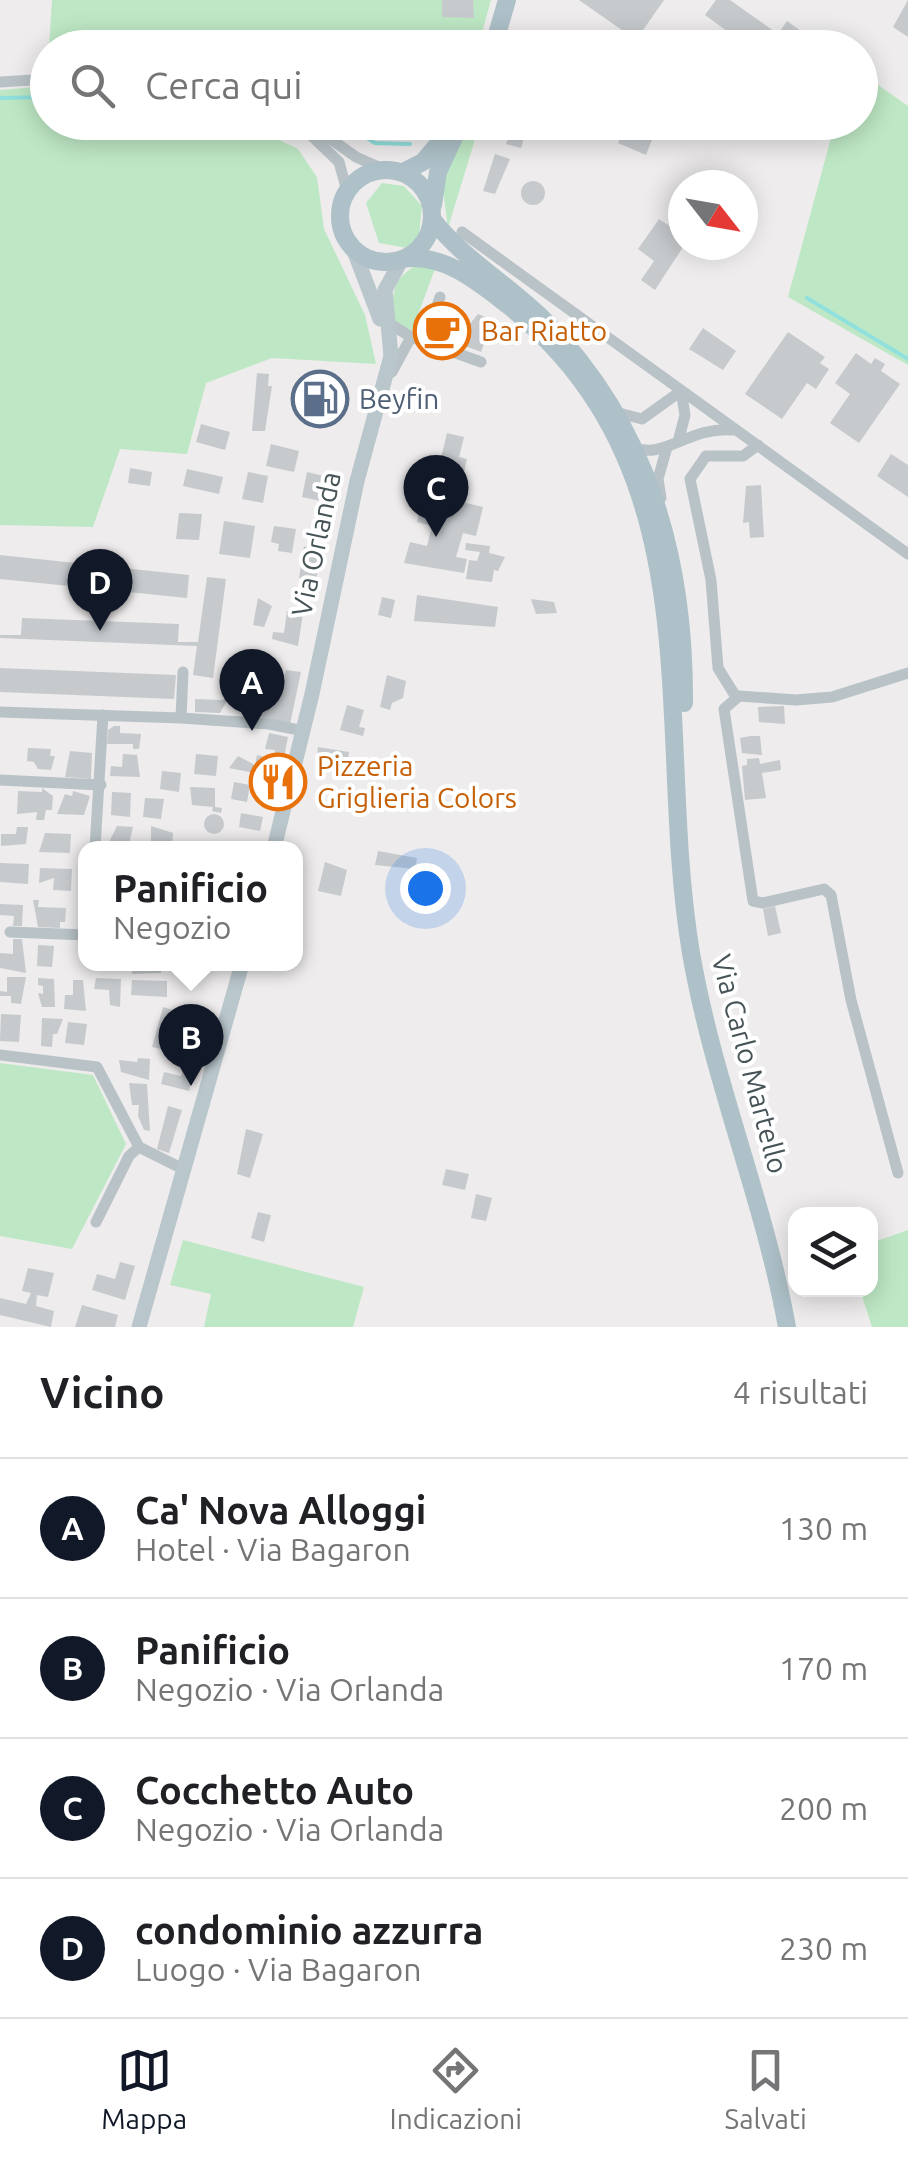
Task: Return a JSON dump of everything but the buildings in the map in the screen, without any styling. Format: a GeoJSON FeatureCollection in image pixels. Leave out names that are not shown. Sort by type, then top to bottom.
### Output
{"type":"FeatureCollection","features":[{"type":"Feature","properties":{"kind":"main road"},"geometry":{"type":"LineString","coordinates":[[499,30],[507,0]]}},
{"type":"Feature","properties":{"kind":"main road"},"geometry":{"type":"LineString","coordinates":[[443,140],[430,155],[393,171],[366,174],[347,191],[340,216],[353,248],[376,261],[402,259],[423,244],[438,172],[451,140]]}},
{"type":"Feature","properties":{"kind":"main road"},"geometry":{"type":"LineString","coordinates":[[393,171],[422,186],[432,215]]}},
{"type":"Feature","properties":{"kind":"main road","name":"Via Carlo Martello"},"geometry":{"type":"LineString","coordinates":[[432,215],[457,246],[565,342],[615,412],[634,448],[667,532],[684,652],[678,753]]}},
{"type":"Feature","properties":{"kind":"main road","name":"Via Orlanda"},"geometry":{"type":"LineString","coordinates":[[353,248],[380,319],[386,376]]}},
{"type":"Feature","properties":{"kind":"main road","name":"Via Carlo Martello"},"geometry":{"type":"LineString","coordinates":[[402,259],[439,260],[490,291],[536,329],[596,404],[622,450],[644,510],[663,578],[678,753],[680,854],[691,953],[713,1052],[772,1252],[787,1327]]}},
{"type":"Feature","properties":{"kind":"main road","name":"Via Orlanda"},"geometry":{"type":"LineString","coordinates":[[276,841],[304,732],[356,481],[386,376],[385,290],[402,259]]}},
{"type":"Feature","properties":{"kind":"main road"},"geometry":{"type":"LineString","coordinates":[[139,1327],[240,971]]}},
{"type":"Feature","properties":{"kind":"street"},"geometry":{"type":"LineString","coordinates":[[0,82],[30,80]]}},
{"type":"Feature","properties":{"kind":"street"},"geometry":{"type":"LineString","coordinates":[[316,140],[340,162],[347,191]]}},
{"type":"Feature","properties":{"kind":"street"},"geometry":{"type":"LineString","coordinates":[[332,140],[356,157],[393,171]]}},
{"type":"Feature","properties":{"kind":"street"},"geometry":{"type":"LineString","coordinates":[[462,232],[908,554]]}},
{"type":"Feature","properties":{"kind":"street"},"geometry":{"type":"LineString","coordinates":[[425,342],[440,297]]}},
{"type":"Feature","properties":{"kind":"street"},"geometry":{"type":"LineString","coordinates":[[388,322],[411,336],[480,362]]}},
{"type":"Feature","properties":{"kind":"street","name":"Via Carlo Martello"},"geometry":{"type":"LineString","coordinates":[[536,329],[577,369],[623,439],[634,448]]}},
{"type":"Feature","properties":{"kind":"street"},"geometry":{"type":"LineString","coordinates":[[386,376],[411,336]]}},
{"type":"Feature","properties":{"kind":"street"},"geometry":{"type":"LineString","coordinates":[[653,413],[659,396],[655,373]]}},
{"type":"Feature","properties":{"kind":"street"},"geometry":{"type":"LineString","coordinates":[[615,412],[638,420],[680,391],[686,414],[684,437]]}},
{"type":"Feature","properties":{"kind":"street"},"geometry":{"type":"LineString","coordinates":[[634,448],[652,452],[668,448],[710,411]]}},
{"type":"Feature","properties":{"kind":"street"},"geometry":{"type":"LineString","coordinates":[[684,437],[710,428],[738,431]]}},
{"type":"Feature","properties":{"kind":"street"},"geometry":{"type":"LineString","coordinates":[[736,698],[718,668],[710,580],[690,479],[706,456],[744,456],[758,445]]}},
{"type":"Feature","properties":{"kind":"street","name":"Via Carlo Martello"},"geometry":{"type":"LineString","coordinates":[[667,532],[658,479],[668,448]]}},
{"type":"Feature","properties":{"kind":"street"},"geometry":{"type":"LineString","coordinates":[[181,718],[183,672]]}},
{"type":"Feature","properties":{"kind":"street"},"geometry":{"type":"LineString","coordinates":[[898,1173],[850,1000],[833,898],[824,889],[763,903],[754,901],[724,709],[736,698],[832,696],[908,673]]}},
{"type":"Feature","properties":{"kind":"street"},"geometry":{"type":"LineString","coordinates":[[0,712],[181,718],[270,724],[304,732]]}},
{"type":"Feature","properties":{"kind":"street"},"geometry":{"type":"LineString","coordinates":[[96,841],[103,715]]}},
{"type":"Feature","properties":{"kind":"street"},"geometry":{"type":"LineString","coordinates":[[0,780],[100,785]]}},
{"type":"Feature","properties":{"kind":"street"},"geometry":{"type":"LineString","coordinates":[[10,932],[78,935]]}},
{"type":"Feature","properties":{"kind":"street"},"geometry":{"type":"LineString","coordinates":[[0,1054],[97,1068],[139,1147],[183,1169]]}},
{"type":"Feature","properties":{"kind":"street"},"geometry":{"type":"LineString","coordinates":[[96,1222],[128,1156],[139,1147]]}},
{"type":"Feature","properties":{"kind":"green space"},"geometry":{"type":"Polygon","coordinates":[[[52,0],[491,0],[483,30],[50,30],[52,0]]]}},
{"type":"Feature","properties":{"kind":"green space"},"geometry":{"type":"Polygon","coordinates":[[[878,85],[908,106],[908,365],[788,297],[830,140],[878,140],[878,85]]]}},
{"type":"Feature","properties":{"kind":"green space"},"geometry":{"type":"Polygon","coordinates":[[[30,87],[30,140],[279,140],[298,149],[317,177],[324,229],[365,315],[376,364],[272,358],[206,383],[187,454],[120,449],[93,527],[0,525],[0,90],[30,87]]]}},
{"type":"Feature","properties":{"kind":"green space"},"geometry":{"type":"Polygon","coordinates":[[[461,140],[475,140],[448,228],[442,183],[461,140]]]}},
{"type":"Feature","properties":{"kind":"green space"},"geometry":{"type":"Polygon","coordinates":[[[382,183],[404,186],[422,206],[419,235],[407,248],[379,243],[366,203],[382,183]]]}},
{"type":"Feature","properties":{"kind":"green space"},"geometry":{"type":"Polygon","coordinates":[[[415,266],[436,266],[412,331],[395,323],[393,297],[401,278],[415,266]]]}},
{"type":"Feature","properties":{"kind":"green space"},"geometry":{"type":"Polygon","coordinates":[[[0,1063],[93,1075],[126,1144],[72,1249],[0,1236],[0,1063]]]}},
{"type":"Feature","properties":{"kind":"green space"},"geometry":{"type":"Polygon","coordinates":[[[908,1230],[908,1327],[872,1327],[862,1297],[878,1297],[878,1241],[908,1230]]]}},
{"type":"Feature","properties":{"kind":"green space"},"geometry":{"type":"Polygon","coordinates":[[[183,1240],[364,1287],[353,1327],[204,1327],[211,1294],[170,1285],[183,1240]]]}},
{"type":"Feature","properties":{"kind":"waterway"},"geometry":{"type":"LineString","coordinates":[[0,98],[30,97]]}},
{"type":"Feature","properties":{"kind":"waterway"},"geometry":{"type":"LineString","coordinates":[[370,140],[410,144]]}},
{"type":"Feature","properties":{"kind":"waterway"},"geometry":{"type":"LineString","coordinates":[[807,298],[908,359]]}},
{"type":"Feature","properties":{"kind":"place","name":"Bar Riatto"},"geometry":{"type":"Point","coordinates":[442,331]}},
{"type":"Feature","properties":{"kind":"place","name":"Beyfin"},"geometry":{"type":"Point","coordinates":[320,399]}},
{"type":"Feature","properties":{"kind":"place","name":"Cocchetto Auto"},"geometry":{"type":"Point","coordinates":[436,537]}},
{"type":"Feature","properties":{"kind":"place","name":"condominio azzurra"},"geometry":{"type":"Point","coordinates":[100,631]}},
{"type":"Feature","properties":{"kind":"place","name":"Ca' Nova Alloggi"},"geometry":{"type":"Point","coordinates":[252,731]}},
{"type":"Feature","properties":{"kind":"place","name":"Pizzeria Griglieria Colors"},"geometry":{"type":"Point","coordinates":[278,782]}},
{"type":"Feature","properties":{"kind":"place","name":"Panificio"},"geometry":{"type":"Point","coordinates":[191,1086]}}]}
